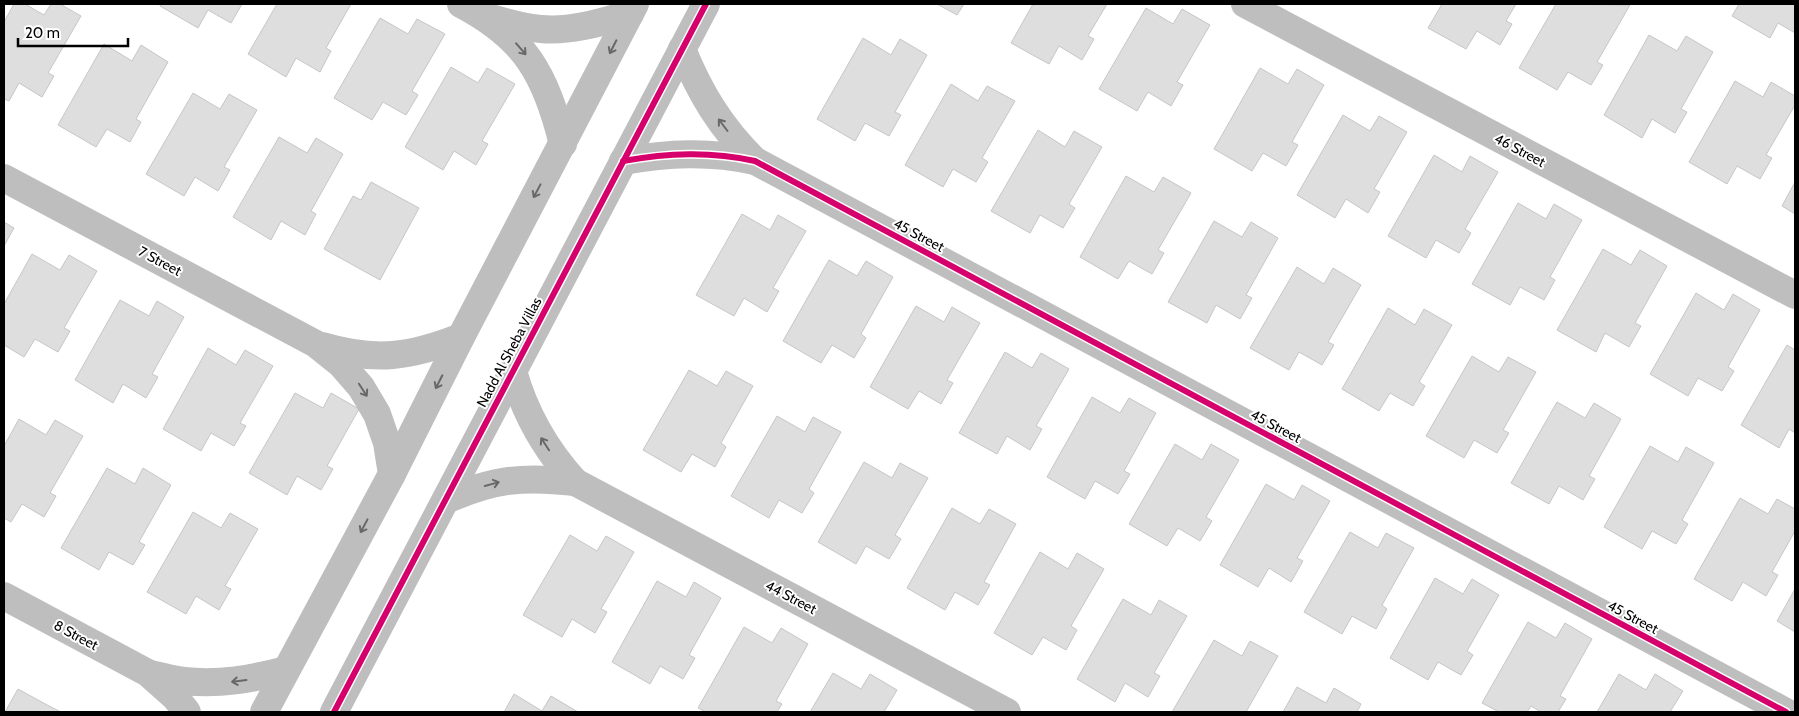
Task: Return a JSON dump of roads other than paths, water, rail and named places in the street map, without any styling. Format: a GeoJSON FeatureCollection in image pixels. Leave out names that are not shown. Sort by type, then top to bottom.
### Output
{"type":"FeatureCollection","features":[{"type":"Feature","properties":{"kind":"street"},"geometry":{"type":"LineString","coordinates":[[461,4],[485,17],[509,36],[529,59],[544,85],[555,113],[562,144]]}},
{"type":"Feature","properties":{"kind":"street","name":"Nadd Al Sheba Villas"},"geometry":{"type":"LineString","coordinates":[[338,709],[706,4]]}},
{"type":"Feature","properties":{"kind":"street","name":"46 Street"},"geometry":{"type":"LineString","coordinates":[[1245,4],[1795,295]]}},
{"type":"Feature","properties":{"kind":"street"},"geometry":{"type":"LineString","coordinates":[[485,17],[542,30],[573,28],[602,22],[633,9]]}},
{"type":"Feature","properties":{"kind":"street"},"geometry":{"type":"LineString","coordinates":[[264,712],[392,474],[461,336],[633,9]]}},
{"type":"Feature","properties":{"kind":"street"},"geometry":{"type":"LineString","coordinates":[[682,49],[695,80],[711,109],[731,136],[755,161]]}},
{"type":"Feature","properties":{"kind":"street"},"geometry":{"type":"LineString","coordinates":[[623,161],[687,153],[720,155],[755,161]]}},
{"type":"Feature","properties":{"kind":"street","name":"45 Street"},"geometry":{"type":"LineString","coordinates":[[755,161],[1786,712]]}},
{"type":"Feature","properties":{"kind":"street","name":"7 Street"},"geometry":{"type":"LineString","coordinates":[[4,178],[316,344]]}},
{"type":"Feature","properties":{"kind":"street"},"geometry":{"type":"LineString","coordinates":[[316,344],[344,353],[382,356],[404,355],[433,348],[461,336]]}},
{"type":"Feature","properties":{"kind":"street"},"geometry":{"type":"LineString","coordinates":[[316,344],[341,364],[365,393],[377,414],[388,443],[392,474]]}},
{"type":"Feature","properties":{"kind":"street"},"geometry":{"type":"LineString","coordinates":[[513,371],[520,397],[531,421],[549,451],[575,482]]}},
{"type":"Feature","properties":{"kind":"street"},"geometry":{"type":"LineString","coordinates":[[446,500],[471,489],[498,482],[526,478],[575,482]]}},
{"type":"Feature","properties":{"kind":"street","name":"44 Street"},"geometry":{"type":"LineString","coordinates":[[575,482],[1007,712]]}},
{"type":"Feature","properties":{"kind":"street","name":"8 Street"},"geometry":{"type":"LineString","coordinates":[[4,596],[148,673]]}},
{"type":"Feature","properties":{"kind":"street"},"geometry":{"type":"LineString","coordinates":[[148,673],[183,681],[218,683],[253,679],[286,670]]}},
{"type":"Feature","properties":{"kind":"street"},"geometry":{"type":"LineString","coordinates":[[148,673],[176,697],[187,712]]}}]}
